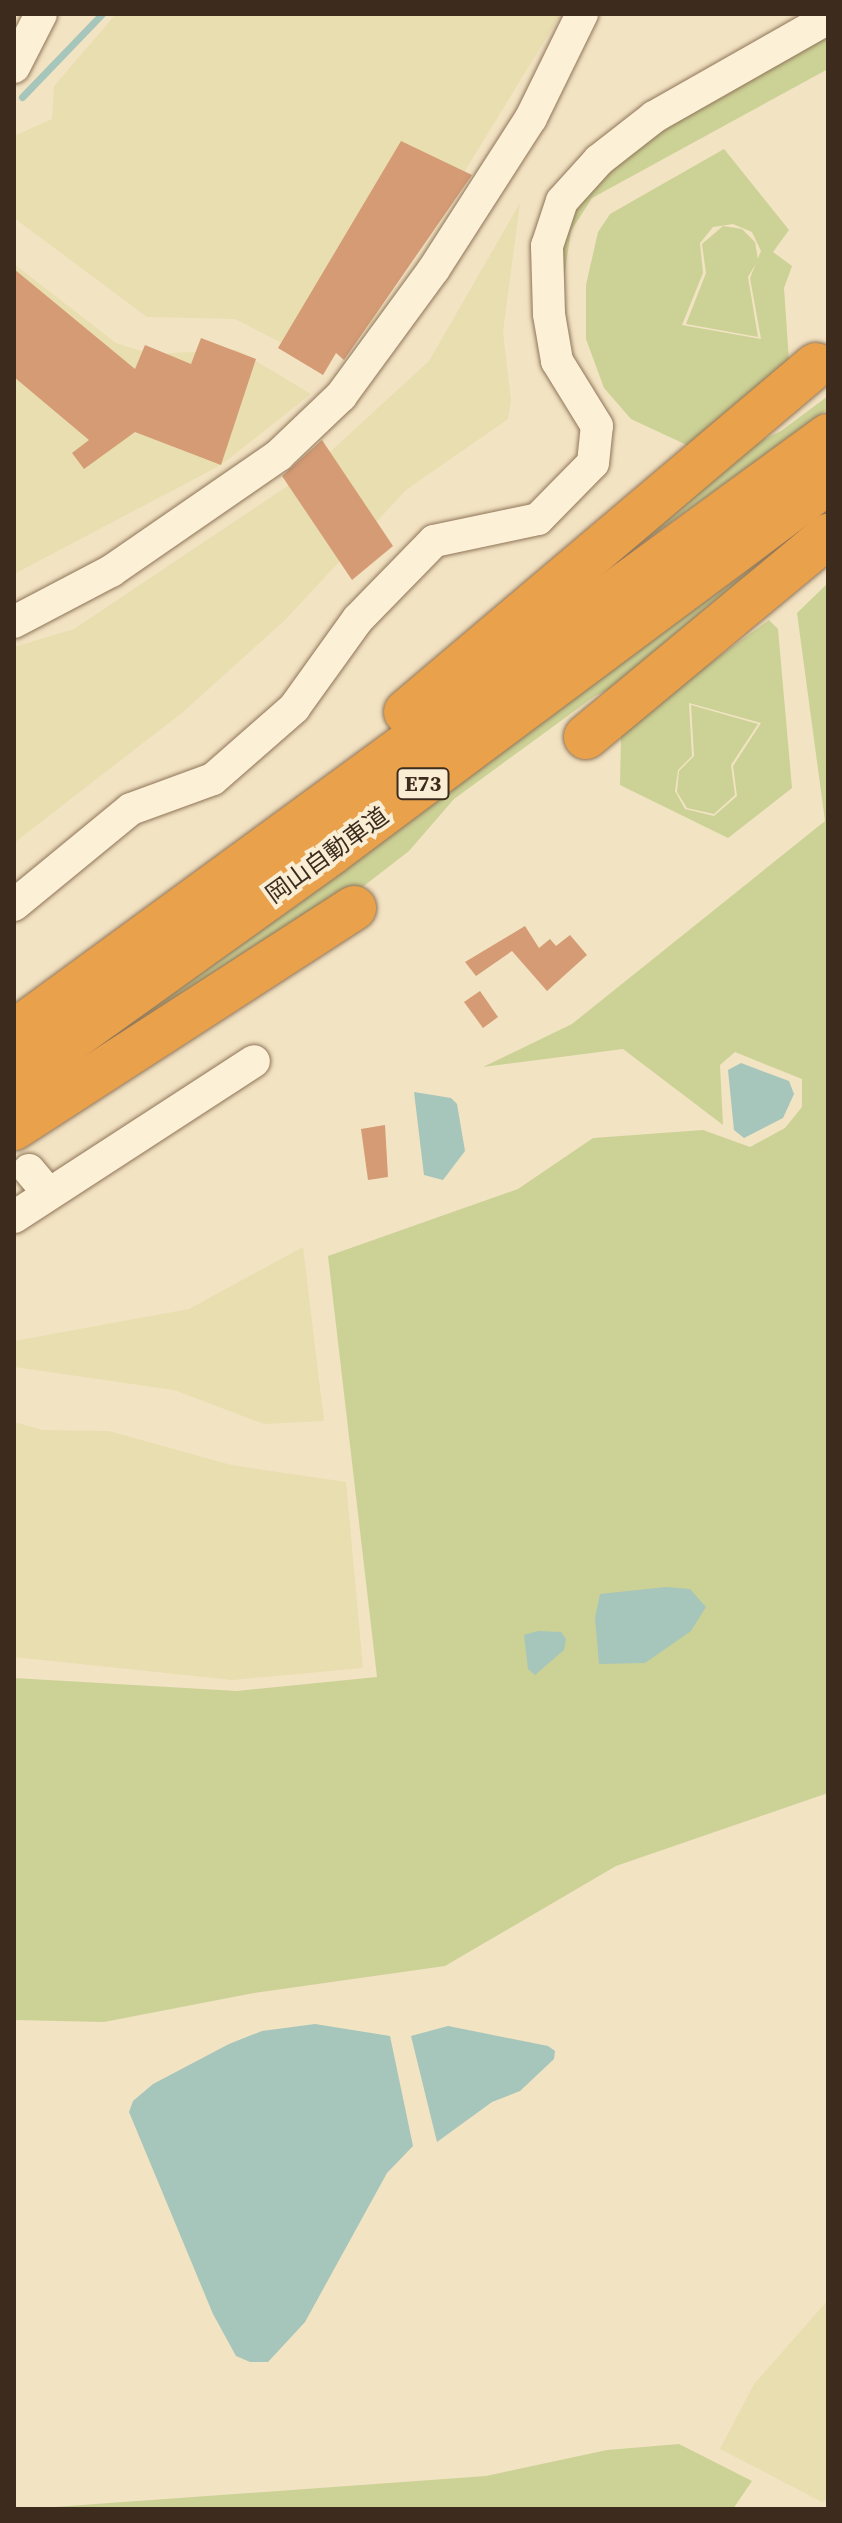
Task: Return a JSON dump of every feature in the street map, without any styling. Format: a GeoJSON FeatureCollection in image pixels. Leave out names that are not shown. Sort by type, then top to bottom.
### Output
{"type":"FeatureCollection","features":[{"type":"Feature","properties":{"kind":"highway"},"geometry":{"type":"LineString","coordinates":[[52,1004],[816,365]]}},
{"type":"Feature","properties":{"kind":"highway","name":"岡山自動車道"},"geometry":{"type":"LineString","coordinates":[[14,1032],[828,436]]}},
{"type":"Feature","properties":{"kind":"highway","name":"岡山自動車道"},"geometry":{"type":"LineString","coordinates":[[14,1080],[345,843],[828,482]]}},
{"type":"Feature","properties":{"kind":"highway"},"geometry":{"type":"LineString","coordinates":[[586,737],[828,536]]}},
{"type":"Feature","properties":{"kind":"highway"},"geometry":{"type":"LineString","coordinates":[[14,1128],[354,908]]}},
{"type":"Feature","properties":{"kind":"street"},"geometry":{"type":"LineString","coordinates":[[14,67],[41,14]]}},
{"type":"Feature","properties":{"kind":"street"},"geometry":{"type":"LineString","coordinates":[[14,622],[111,571],[266,464],[341,396],[434,269],[531,118],[582,14]]}},
{"type":"Feature","properties":{"kind":"street"},"geometry":{"type":"LineString","coordinates":[[14,905],[131,809],[213,779],[294,708],[358,619],[434,541],[538,519],[593,463],[597,426],[557,361],[549,314],[547,246],[562,201],[599,160],[654,117],[828,18]]}},
{"type":"Feature","properties":{"kind":"street"},"geometry":{"type":"LineString","coordinates":[[14,1217],[39,1182],[254,1061]]}},
{"type":"Feature","properties":{"kind":"shaded area"},"geometry":{"type":"Polygon","coordinates":[[[116,14],[561,14],[370,326],[352,310],[317,361],[235,319],[147,317],[14,218],[14,136],[52,119],[54,86],[116,14]]]}},
{"type":"Feature","properties":{"kind":"shaded area"},"geometry":{"type":"Polygon","coordinates":[[[520,203],[503,332],[511,400],[508,419],[406,490],[284,621],[183,712],[14,843],[14,647],[74,629],[307,473],[429,361],[520,203]]]}},
{"type":"Feature","properties":{"kind":"shaded area"},"geometry":{"type":"Polygon","coordinates":[[[14,264],[116,343],[150,354],[237,350],[311,394],[221,465],[14,574],[14,264]]]}},
{"type":"Feature","properties":{"kind":"shaded area"},"geometry":{"type":"Polygon","coordinates":[[[303,1247],[324,1421],[264,1424],[174,1390],[14,1367],[14,1341],[189,1309],[303,1247]]]}},
{"type":"Feature","properties":{"kind":"shaded area"},"geometry":{"type":"Polygon","coordinates":[[[14,1422],[43,1430],[109,1431],[231,1465],[346,1482],[363,1668],[232,1680],[14,1657],[14,1422]]]}},
{"type":"Feature","properties":{"kind":"shaded area"},"geometry":{"type":"Polygon","coordinates":[[[828,2300],[828,2499],[822,2502],[720,2449],[754,2384],[828,2300]]]}},
{"type":"Feature","properties":{"kind":"green space"},"geometry":{"type":"Polygon","coordinates":[[[828,23],[828,69],[592,198],[571,231],[563,284],[558,260],[580,194],[639,142],[828,23]]]}},
{"type":"Feature","properties":{"kind":"green space"},"geometry":{"type":"Polygon","coordinates":[[[724,149],[789,230],[773,252],[792,266],[784,288],[789,361],[691,447],[631,419],[604,388],[586,339],[586,285],[598,232],[610,214],[724,149]],[[733,224],[713,227],[700,243],[703,273],[682,325],[761,339],[750,278],[761,251],[752,232],[733,224]]]}},
{"type":"Feature","properties":{"kind":"green space"},"geometry":{"type":"Polygon","coordinates":[[[723,226],[742,229],[755,242],[758,260],[748,277],[758,337],[686,324],[706,273],[702,244],[723,226]]]}},
{"type":"Feature","properties":{"kind":"green space"},"geometry":{"type":"Polygon","coordinates":[[[828,396],[828,409],[583,586],[725,458],[781,431],[828,396]]]}},
{"type":"Feature","properties":{"kind":"green space"},"geometry":{"type":"Polygon","coordinates":[[[828,512],[828,528],[649,671],[595,696],[454,799],[409,851],[360,889],[14,1105],[828,512]]]}},
{"type":"Feature","properties":{"kind":"green space"},"geometry":{"type":"Polygon","coordinates":[[[828,583],[828,1793],[616,1866],[445,1966],[254,1993],[104,2022],[14,2020],[14,1678],[237,1691],[377,1677],[328,1256],[518,1189],[593,1138],[703,1130],[750,1147],[785,1128],[802,1107],[802,1079],[735,1052],[720,1065],[723,1125],[623,1049],[483,1067],[572,1024],[825,821],[797,613],[828,583]]]}},
{"type":"Feature","properties":{"kind":"green space"},"geometry":{"type":"Polygon","coordinates":[[[769,620],[778,629],[792,788],[728,838],[620,785],[621,735],[637,716],[769,620]],[[689,703],[692,756],[678,770],[675,791],[685,809],[714,816],[737,796],[733,766],[761,723],[689,703]]]}},
{"type":"Feature","properties":{"kind":"green space"},"geometry":{"type":"Polygon","coordinates":[[[691,705],[758,724],[731,765],[735,795],[714,814],[687,808],[677,792],[679,771],[694,756],[691,705]]]}},
{"type":"Feature","properties":{"kind":"green space"},"geometry":{"type":"Polygon","coordinates":[[[679,2444],[752,2481],[733,2509],[26,2509],[486,2476],[607,2450],[679,2444]]]}},
{"type":"Feature","properties":{"kind":"water"},"geometry":{"type":"Polygon","coordinates":[[[741,1063],[789,1081],[794,1094],[783,1118],[744,1138],[734,1130],[728,1070],[741,1063]]]}},
{"type":"Feature","properties":{"kind":"water"},"geometry":{"type":"Polygon","coordinates":[[[414,1092],[451,1098],[457,1104],[465,1151],[443,1180],[424,1175],[414,1092]]]}},
{"type":"Feature","properties":{"kind":"water"},"geometry":{"type":"Polygon","coordinates":[[[666,1587],[690,1589],[706,1607],[691,1631],[645,1663],[599,1664],[595,1618],[600,1594],[666,1587]]]}},
{"type":"Feature","properties":{"kind":"water"},"geometry":{"type":"Polygon","coordinates":[[[538,1631],[561,1632],[566,1639],[564,1650],[535,1675],[528,1669],[524,1635],[538,1631]]]}},
{"type":"Feature","properties":{"kind":"water"},"geometry":{"type":"Polygon","coordinates":[[[315,2024],[390,2036],[413,2146],[387,2173],[305,2322],[268,2362],[250,2362],[236,2356],[213,2314],[129,2112],[133,2101],[153,2084],[229,2044],[262,2031],[315,2024]]]}},
{"type":"Feature","properties":{"kind":"water"},"geometry":{"type":"Polygon","coordinates":[[[448,2026],[548,2046],[555,2051],[554,2059],[520,2091],[492,2102],[437,2142],[411,2036],[448,2026]]]}},
{"type":"Feature","properties":{"kind":"building"},"geometry":{"type":"Polygon","coordinates":[[[401,141],[472,175],[344,360],[336,353],[323,375],[278,348],[401,141]]]}},
{"type":"Feature","properties":{"kind":"building"},"geometry":{"type":"Polygon","coordinates":[[[14,269],[135,369],[145,345],[191,364],[201,338],[256,359],[221,465],[135,432],[84,469],[72,453],[89,440],[14,377],[14,269]]]}},
{"type":"Feature","properties":{"kind":"building"},"geometry":{"type":"Polygon","coordinates":[[[322,440],[393,546],[352,580],[282,476],[322,440]]]}},
{"type":"Feature","properties":{"kind":"building"},"geometry":{"type":"Polygon","coordinates":[[[525,926],[539,948],[550,939],[556,946],[570,935],[587,955],[547,991],[512,951],[476,976],[465,962],[525,926]]]}},
{"type":"Feature","properties":{"kind":"building"},"geometry":{"type":"Polygon","coordinates":[[[480,991],[498,1017],[483,1028],[464,1002],[480,991]]]}},
{"type":"Feature","properties":{"kind":"building"},"geometry":{"type":"Polygon","coordinates":[[[385,1125],[388,1177],[368,1180],[361,1129],[385,1125]]]}},
{"type":"Feature","properties":{"kind":"waterway"},"geometry":{"type":"LineString","coordinates":[[22,97],[102,14]]}}]}
